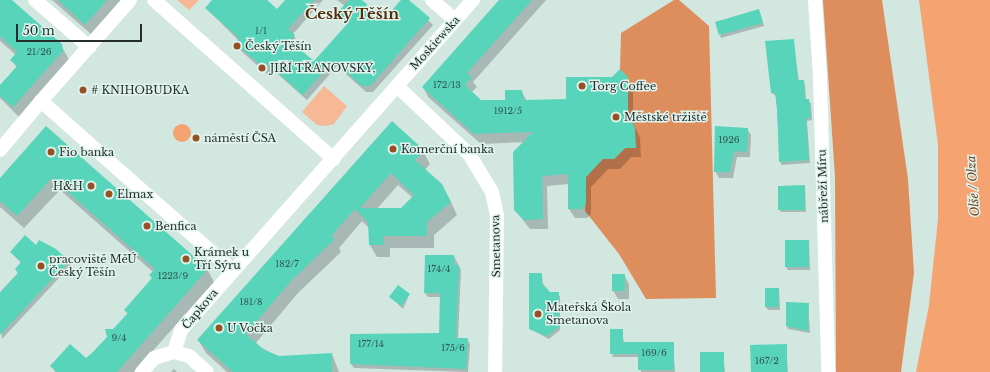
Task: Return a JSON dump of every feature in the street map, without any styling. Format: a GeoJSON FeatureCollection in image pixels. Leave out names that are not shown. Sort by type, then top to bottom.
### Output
{"type":"FeatureCollection","features":[{"type":"Feature","properties":{"kind":"street"},"geometry":{"type":"LineString","coordinates":[[35,0],[89,47]]}},
{"type":"Feature","properties":{"kind":"street"},"geometry":{"type":"LineString","coordinates":[[0,150],[41,100],[130,0]]}},
{"type":"Feature","properties":{"kind":"street"},"geometry":{"type":"LineString","coordinates":[[41,100],[232,270],[334,159],[154,0]]}},
{"type":"Feature","properties":{"kind":"street"},"geometry":{"type":"LineString","coordinates":[[432,0],[455,20]]}},
{"type":"Feature","properties":{"kind":"street","name":"Moskiewska"},"geometry":{"type":"LineString","coordinates":[[334,159],[473,0]]}},
{"type":"Feature","properties":{"kind":"street","name":"nábřeží Míru"},"geometry":{"type":"LineString","coordinates":[[815,0],[820,77],[828,372]]}},
{"type":"Feature","properties":{"kind":"street","name":"Smetanova"},"geometry":{"type":"LineString","coordinates":[[397,86],[469,154],[492,192],[497,216],[495,372]]}},
{"type":"Feature","properties":{"kind":"street","name":"Čapkova"},"geometry":{"type":"LineString","coordinates":[[174,352],[181,330],[232,270]]}},
{"type":"Feature","properties":{"kind":"street"},"geometry":{"type":"LineString","coordinates":[[142,372],[154,358],[174,352],[189,356],[207,372]]}},
{"type":"Feature","properties":{"kind":"shaded area"},"geometry":{"type":"Polygon","coordinates":[[[177,0],[199,0],[189,10],[177,0]]]}},
{"type":"Feature","properties":{"kind":"shaded area"},"geometry":{"type":"Polygon","coordinates":[[[674,0],[679,0],[709,26],[716,298],[646,299],[619,254],[585,211],[586,177],[602,159],[614,159],[625,148],[628,112],[620,69],[621,33],[674,0]]]}},
{"type":"Feature","properties":{"kind":"shaded area"},"geometry":{"type":"Polygon","coordinates":[[[823,0],[882,0],[908,179],[914,273],[901,372],[836,372],[835,177],[823,0]]]}},
{"type":"Feature","properties":{"kind":"shaded area"},"geometry":{"type":"Polygon","coordinates":[[[324,86],[347,106],[334,124],[326,126],[317,125],[302,112],[324,86]]]}},
{"type":"Feature","properties":{"kind":"water","name":"Olše / Olza"},"geometry":{"type":"Polygon","coordinates":[[[919,0],[990,0],[990,372],[916,372],[929,305],[938,219],[938,145],[919,0]]]}},
{"type":"Feature","properties":{"kind":"water"},"geometry":{"type":"Polygon","coordinates":[[[182,124],[188,127],[191,133],[188,139],[182,142],[176,139],[173,133],[176,127],[182,124]]]}},
{"type":"Feature","properties":{"kind":"building"},"geometry":{"type":"Polygon","coordinates":[[[0,0],[12,0],[62,44],[63,51],[13,107],[0,96],[0,85],[17,66],[10,60],[17,52],[0,36],[0,0]]]}},
{"type":"Feature","properties":{"kind":"building"},"geometry":{"type":"Polygon","coordinates":[[[58,0],[107,0],[85,25],[58,0]]]}},
{"type":"Feature","properties":{"kind":"building"},"geometry":{"type":"Polygon","coordinates":[[[212,0],[267,0],[277,9],[285,0],[314,0],[288,29],[295,35],[290,41],[314,61],[348,23],[337,13],[349,0],[362,0],[384,19],[401,0],[409,0],[430,18],[370,86],[362,86],[333,61],[303,95],[269,65],[265,69],[235,43],[239,38],[205,8],[212,0]]]}},
{"type":"Feature","properties":{"kind":"building"},"geometry":{"type":"Polygon","coordinates":[[[499,0],[532,0],[467,73],[472,77],[465,85],[481,100],[505,100],[505,90],[522,90],[524,100],[566,99],[566,77],[612,77],[620,69],[628,77],[628,112],[635,128],[636,148],[625,148],[614,159],[603,159],[586,177],[586,204],[581,209],[568,209],[568,174],[542,176],[543,219],[524,220],[514,210],[513,152],[533,132],[474,134],[422,87],[499,0]]]}},
{"type":"Feature","properties":{"kind":"building"},"geometry":{"type":"Polygon","coordinates":[[[759,9],[763,23],[719,35],[715,22],[759,9]]]}},
{"type":"Feature","properties":{"kind":"building"},"geometry":{"type":"Polygon","coordinates":[[[794,39],[798,80],[804,80],[805,99],[809,99],[811,118],[806,118],[809,160],[779,162],[777,108],[775,93],[771,93],[765,41],[794,39]]]}},
{"type":"Feature","properties":{"kind":"building"},"geometry":{"type":"Polygon","coordinates":[[[392,121],[424,150],[415,160],[442,184],[451,202],[427,222],[427,236],[383,236],[384,245],[369,245],[368,222],[355,209],[331,236],[335,239],[291,281],[246,334],[264,350],[279,356],[332,353],[332,372],[233,372],[197,340],[392,121]],[[391,173],[360,208],[401,208],[414,195],[391,173]]]}},
{"type":"Feature","properties":{"kind":"building"},"geometry":{"type":"Polygon","coordinates":[[[46,126],[208,269],[117,372],[57,372],[50,366],[70,344],[86,358],[92,353],[107,337],[105,329],[113,329],[128,313],[124,310],[152,278],[149,275],[155,269],[52,178],[17,216],[0,201],[0,178],[46,126]]]}},
{"type":"Feature","properties":{"kind":"building"},"geometry":{"type":"Polygon","coordinates":[[[715,126],[748,128],[747,152],[734,151],[730,172],[714,172],[715,126]]]}},
{"type":"Feature","properties":{"kind":"building"},"geometry":{"type":"Polygon","coordinates":[[[805,185],[805,210],[778,210],[778,186],[805,185]]]}},
{"type":"Feature","properties":{"kind":"building"},"geometry":{"type":"Polygon","coordinates":[[[25,235],[36,245],[39,240],[56,249],[69,261],[0,335],[0,293],[18,273],[15,269],[21,262],[10,252],[25,235]]]}},
{"type":"Feature","properties":{"kind":"building"},"geometry":{"type":"Polygon","coordinates":[[[785,240],[809,240],[809,267],[785,267],[785,240]]]}},
{"type":"Feature","properties":{"kind":"building"},"geometry":{"type":"Polygon","coordinates":[[[425,255],[454,255],[454,265],[459,265],[456,338],[468,338],[466,369],[350,364],[350,334],[439,333],[440,293],[424,293],[425,255]]]}},
{"type":"Feature","properties":{"kind":"building"},"geometry":{"type":"Polygon","coordinates":[[[529,273],[542,273],[542,283],[550,292],[559,292],[559,327],[547,336],[529,329],[529,273]]]}},
{"type":"Feature","properties":{"kind":"building"},"geometry":{"type":"Polygon","coordinates":[[[612,274],[625,274],[625,291],[612,291],[612,274]]]}},
{"type":"Feature","properties":{"kind":"building"},"geometry":{"type":"Polygon","coordinates":[[[398,285],[410,294],[401,306],[389,297],[398,285]]]}},
{"type":"Feature","properties":{"kind":"building"},"geometry":{"type":"Polygon","coordinates":[[[765,288],[779,288],[779,307],[765,307],[765,288]]]}},
{"type":"Feature","properties":{"kind":"building"},"geometry":{"type":"Polygon","coordinates":[[[786,302],[809,303],[808,331],[786,326],[786,302]]]}},
{"type":"Feature","properties":{"kind":"building"},"geometry":{"type":"Polygon","coordinates":[[[610,329],[623,329],[623,342],[674,342],[674,370],[638,370],[638,354],[610,354],[610,329]]]}},
{"type":"Feature","properties":{"kind":"building"},"geometry":{"type":"Polygon","coordinates":[[[787,344],[787,372],[751,372],[750,345],[787,344]]]}},
{"type":"Feature","properties":{"kind":"building"},"geometry":{"type":"Polygon","coordinates":[[[700,352],[724,352],[724,372],[700,372],[700,352]]]}},
{"type":"Feature","properties":{"kind":"place","name":"Český Těšín"},"geometry":{"type":"Point","coordinates":[237,46]}},
{"type":"Feature","properties":{"kind":"place","name":"JIŘÍ TŘANOVSKÝ,"},"geometry":{"type":"Point","coordinates":[262,68]}},
{"type":"Feature","properties":{"kind":"place","name":"Torg Coffee"},"geometry":{"type":"Point","coordinates":[582,86]}},
{"type":"Feature","properties":{"kind":"place","name":"# KNIHOBUDKA"},"geometry":{"type":"Point","coordinates":[83,90]}},
{"type":"Feature","properties":{"kind":"place","name":"Městské tržiště"},"geometry":{"type":"Point","coordinates":[616,117]}},
{"type":"Feature","properties":{"kind":"place","name":"náměstí ČSA"},"geometry":{"type":"Point","coordinates":[196,138]}},
{"type":"Feature","properties":{"kind":"place","name":"Komerční banka"},"geometry":{"type":"Point","coordinates":[393,149]}},
{"type":"Feature","properties":{"kind":"place","name":"Fio banka"},"geometry":{"type":"Point","coordinates":[51,152]}},
{"type":"Feature","properties":{"kind":"place","name":"H&H"},"geometry":{"type":"Point","coordinates":[91,186]}},
{"type":"Feature","properties":{"kind":"place","name":"Elmax"},"geometry":{"type":"Point","coordinates":[109,194]}},
{"type":"Feature","properties":{"kind":"place","name":"Benfica"},"geometry":{"type":"Point","coordinates":[147,226]}},
{"type":"Feature","properties":{"kind":"place","name":"Krámek u Tří Sýru"},"geometry":{"type":"Point","coordinates":[186,259]}},
{"type":"Feature","properties":{"kind":"place","name":"pracoviště MěÚ Český Těšín"},"geometry":{"type":"Point","coordinates":[41,266]}},
{"type":"Feature","properties":{"kind":"place","name":"Mateřská Škola Smetanova"},"geometry":{"type":"Point","coordinates":[538,314]}},
{"type":"Feature","properties":{"kind":"place","name":"U Vočka"},"geometry":{"type":"Point","coordinates":[219,328]}},
{"type":"Feature","properties":{"kind":"district","name":"Český Těšín"},"geometry":{"type":"Point","coordinates":[352,14]}}]}
